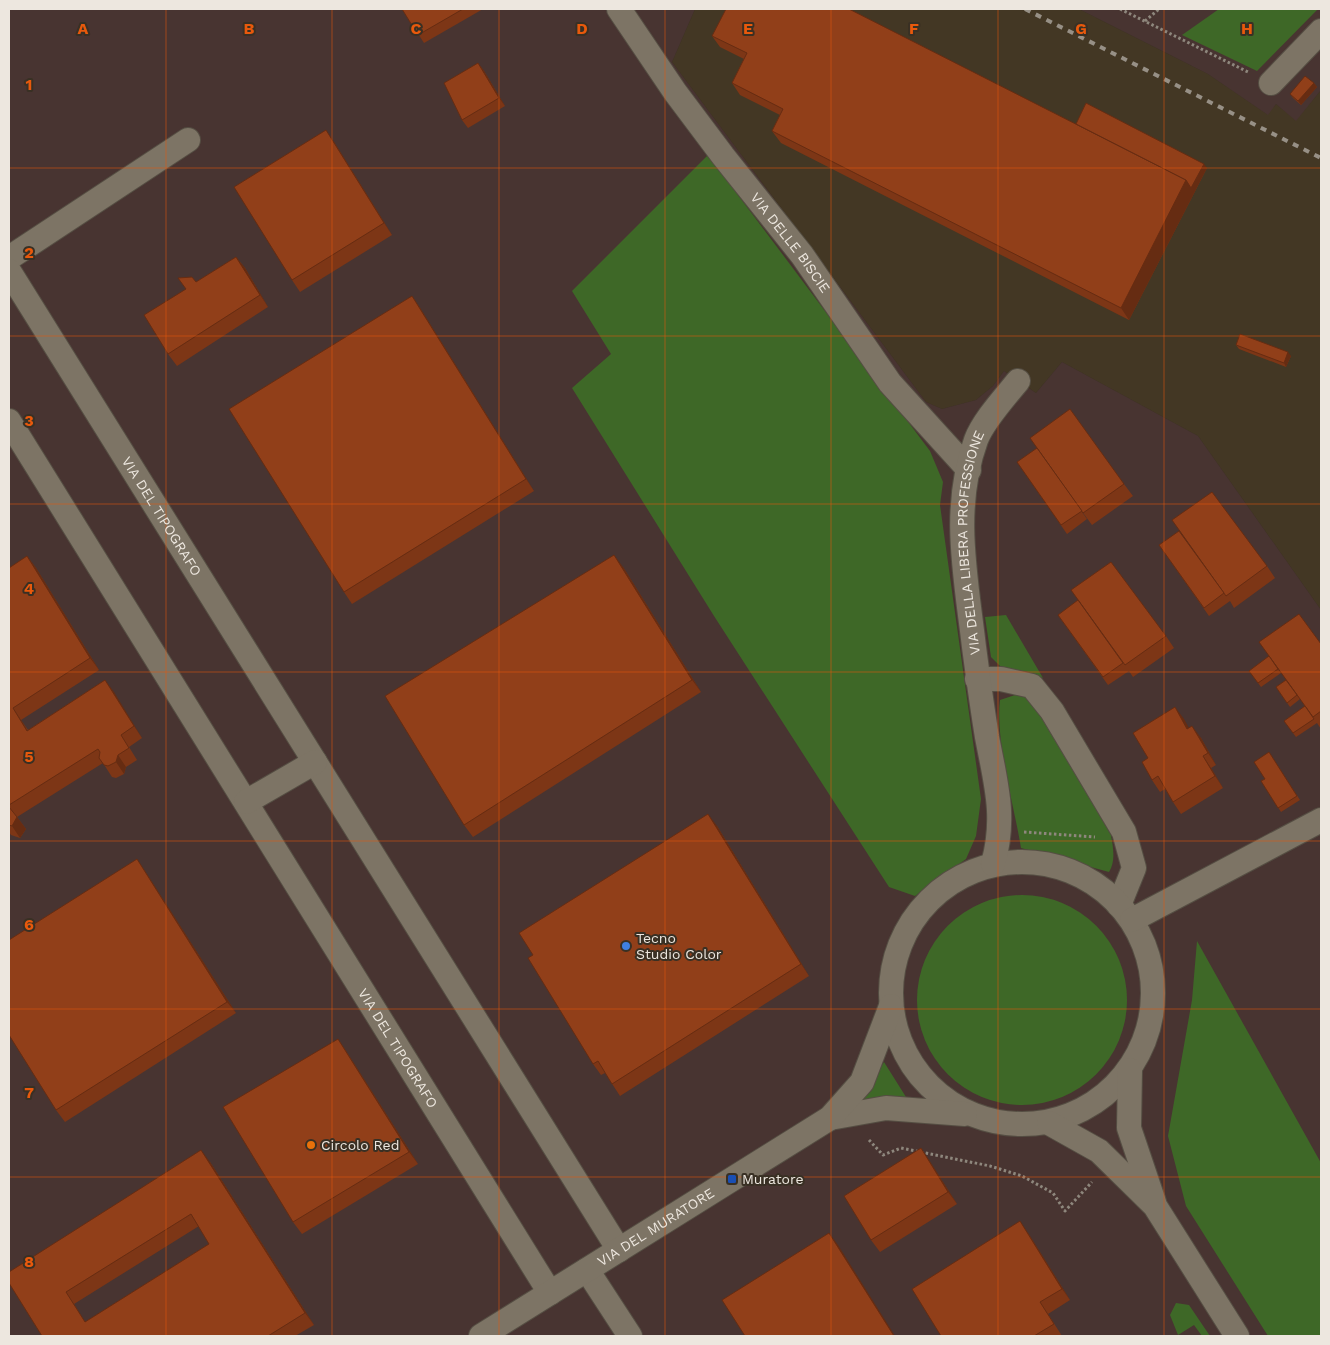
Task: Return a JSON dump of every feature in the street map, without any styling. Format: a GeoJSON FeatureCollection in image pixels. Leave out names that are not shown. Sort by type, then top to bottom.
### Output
{"type":"FeatureCollection","features":[{"type":"Feature","properties":{"kind":"street","name":"VIA DELLE BISCIE"},"geometry":{"type":"LineString","coordinates":[[619,9],[675,92],[802,255],[890,383],[968,470]]}},
{"type":"Feature","properties":{"kind":"street"},"geometry":{"type":"LineString","coordinates":[[1271,83],[1321,32]]}},
{"type":"Feature","properties":{"kind":"street"},"geometry":{"type":"LineString","coordinates":[[9,258],[188,140]]}},
{"type":"Feature","properties":{"kind":"street","name":"VIA DEL TIPOGRAFO"},"geometry":{"type":"LineString","coordinates":[[9,271],[619,1250]]}},
{"type":"Feature","properties":{"kind":"street","name":"VIA DELLA LIBERA PROFESSIONE"},"geometry":{"type":"LineString","coordinates":[[994,864],[1000,840],[1001,813],[977,679],[966,591],[961,514],[968,470],[977,438],[1018,381]]}},
{"type":"Feature","properties":{"kind":"street","name":"VIA DEL TIPOGRAFO"},"geometry":{"type":"LineString","coordinates":[[9,421],[550,1293]]}},
{"type":"Feature","properties":{"kind":"street"},"geometry":{"type":"LineString","coordinates":[[977,679],[1001,679],[1032,686],[1052,711],[1124,832],[1134,868],[1126,913]]}},
{"type":"Feature","properties":{"kind":"street"},"geometry":{"type":"LineString","coordinates":[[246,802],[315,762]]}},
{"type":"Feature","properties":{"kind":"street"},"geometry":{"type":"LineString","coordinates":[[1126,913],[1321,820]]}},
{"type":"Feature","properties":{"kind":"street"},"geometry":{"type":"LineString","coordinates":[[1025,861],[1056,866],[1086,878],[1112,896],[1126,913],[1147,949],[1154,980],[1153,1012],[1145,1042],[1130,1070],[1101,1099],[1080,1112],[1049,1123],[1009,1124],[971,1115],[941,1097],[916,1071],[899,1040],[891,1006],[892,974],[900,943],[915,916],[937,892],[963,875],[994,864],[1025,861]]}},
{"type":"Feature","properties":{"kind":"street","name":"VIA DEL MURATORE"},"geometry":{"type":"LineString","coordinates":[[481,1336],[830,1118],[862,1082],[891,1006]]}},
{"type":"Feature","properties":{"kind":"street"},"geometry":{"type":"LineString","coordinates":[[1130,1070],[1129,1128],[1155,1206]]}},
{"type":"Feature","properties":{"kind":"street","name":"VIA DEL MURATORE"},"geometry":{"type":"LineString","coordinates":[[830,1118],[886,1108],[971,1115]]}},
{"type":"Feature","properties":{"kind":"street"},"geometry":{"type":"LineString","coordinates":[[1049,1123],[1100,1151],[1155,1206],[1236,1336]]}},
{"type":"Feature","properties":{"kind":"street"},"geometry":{"type":"LineString","coordinates":[[587,1270],[630,1336]]}},
{"type":"Feature","properties":{"kind":"path"},"geometry":{"type":"LineString","coordinates":[[1120,9],[1271,83]]}},
{"type":"Feature","properties":{"kind":"path"},"geometry":{"type":"LineString","coordinates":[[1145,21],[1159,9]]}},
{"type":"Feature","properties":{"kind":"path"},"geometry":{"type":"LineString","coordinates":[[1024,832],[1100,838]]}},
{"type":"Feature","properties":{"kind":"path"},"geometry":{"type":"LineString","coordinates":[[869,1140],[883,1156],[901,1148],[990,1166],[1022,1176],[1053,1193],[1065,1211],[1097,1176]]}},
{"type":"Feature","properties":{"kind":"shaded area"},"geometry":{"type":"Polygon","coordinates":[[[9,9],[695,9],[672,62],[926,402],[942,409],[976,400],[993,386],[1004,371],[1036,393],[1062,362],[1198,436],[1321,610],[1321,1336],[9,1336],[9,9]]]}},
{"type":"Feature","properties":{"kind":"shaded area"},"geometry":{"type":"Polygon","coordinates":[[[695,9],[1079,9],[1208,74],[1267,114],[1276,104],[1296,120],[1321,90],[1321,610],[1198,436],[1062,362],[1036,393],[1004,371],[993,386],[976,400],[942,409],[926,402],[672,62],[695,9]]]}},
{"type":"Feature","properties":{"kind":"shaded area"},"geometry":{"type":"Polygon","coordinates":[[[1079,9],[1321,9],[1321,90],[1296,121],[1276,104],[1268,115],[1208,74],[1079,9]]]}},
{"type":"Feature","properties":{"kind":"green space"},"geometry":{"type":"Polygon","coordinates":[[[1219,9],[1318,9],[1257,71],[1182,35],[1219,9]]]}},
{"type":"Feature","properties":{"kind":"green space"},"geometry":{"type":"Polygon","coordinates":[[[708,155],[930,451],[943,482],[940,505],[981,799],[976,836],[966,859],[915,896],[889,887],[714,616],[572,388],[611,354],[572,291],[708,155]]]}},
{"type":"Feature","properties":{"kind":"green space"},"geometry":{"type":"Polygon","coordinates":[[[1006,615],[1043,678],[1025,671],[1005,671],[991,657],[985,617],[1006,615]]]}},
{"type":"Feature","properties":{"kind":"green space"},"geometry":{"type":"Polygon","coordinates":[[[1015,695],[1030,695],[1111,835],[1113,859],[1109,872],[1021,848],[1006,773],[999,717],[1000,700],[1015,695]]]}},
{"type":"Feature","properties":{"kind":"green space"},"geometry":{"type":"Polygon","coordinates":[[[1012,895],[1032,895],[1053,899],[1072,907],[1089,919],[1103,933],[1115,950],[1123,969],[1127,1000],[1123,1031],[1115,1050],[1103,1067],[1089,1081],[1072,1093],[1053,1101],[1032,1105],[1012,1105],[991,1101],[972,1093],[955,1081],[941,1067],[929,1050],[921,1031],[917,1010],[917,990],[921,969],[929,950],[941,933],[955,919],[972,907],[991,899],[1012,895]]]}},
{"type":"Feature","properties":{"kind":"green space"},"geometry":{"type":"Polygon","coordinates":[[[1197,941],[1321,1163],[1321,1336],[1268,1336],[1186,1206],[1168,1136],[1192,1000],[1197,941]]]}},
{"type":"Feature","properties":{"kind":"green space"},"geometry":{"type":"Polygon","coordinates":[[[884,1062],[906,1097],[855,1101],[870,1083],[884,1062]]]}},
{"type":"Feature","properties":{"kind":"green space"},"geometry":{"type":"Polygon","coordinates":[[[1176,1303],[1189,1305],[1210,1336],[1202,1336],[1194,1325],[1178,1335],[1170,1315],[1176,1303]]]}},
{"type":"Feature","properties":{"kind":"building"},"geometry":{"type":"Polygon","coordinates":[[[402,9],[463,9],[418,35],[402,9]]]}},
{"type":"Feature","properties":{"kind":"building"},"geometry":{"type":"Polygon","coordinates":[[[726,9],[849,9],[1186,180],[1121,308],[772,131],[783,109],[732,83],[747,53],[712,36],[726,9]]]}},
{"type":"Feature","properties":{"kind":"building"},"geometry":{"type":"Polygon","coordinates":[[[478,63],[499,98],[462,120],[444,83],[478,63]]]}},
{"type":"Feature","properties":{"kind":"building"},"geometry":{"type":"Polygon","coordinates":[[[1305,76],[1314,83],[1298,101],[1290,94],[1305,76]]]}},
{"type":"Feature","properties":{"kind":"building"},"geometry":{"type":"Polygon","coordinates":[[[1086,103],[1204,164],[1191,188],[1186,180],[1076,124],[1086,103]]]}},
{"type":"Feature","properties":{"kind":"building"},"geometry":{"type":"Polygon","coordinates":[[[326,130],[384,223],[292,280],[234,187],[326,130]]]}},
{"type":"Feature","properties":{"kind":"building"},"geometry":{"type":"Polygon","coordinates":[[[236,257],[260,295],[168,354],[144,315],[186,289],[178,278],[192,277],[196,282],[236,257]]]}},
{"type":"Feature","properties":{"kind":"building"},"geometry":{"type":"Polygon","coordinates":[[[412,296],[526,479],[344,592],[229,409],[412,296]]]}},
{"type":"Feature","properties":{"kind":"building"},"geometry":{"type":"Polygon","coordinates":[[[1240,334],[1288,352],[1284,363],[1236,345],[1240,334]]]}},
{"type":"Feature","properties":{"kind":"building"},"geometry":{"type":"Polygon","coordinates":[[[1070,409],[1124,484],[1083,513],[1030,438],[1070,409]]]}},
{"type":"Feature","properties":{"kind":"building"},"geometry":{"type":"Polygon","coordinates":[[[1037,448],[1082,511],[1061,525],[1017,462],[1037,448]]]}},
{"type":"Feature","properties":{"kind":"building"},"geometry":{"type":"Polygon","coordinates":[[[1212,492],[1267,566],[1226,596],[1172,520],[1212,492]]]}},
{"type":"Feature","properties":{"kind":"building"},"geometry":{"type":"Polygon","coordinates":[[[1179,531],[1224,593],[1204,608],[1159,545],[1179,531]]]}},
{"type":"Feature","properties":{"kind":"building"},"geometry":{"type":"Polygon","coordinates":[[[614,555],[692,680],[464,825],[385,696],[614,555]]]}},
{"type":"Feature","properties":{"kind":"building"},"geometry":{"type":"Polygon","coordinates":[[[27,556],[90,658],[13,708],[27,731],[105,680],[134,726],[121,735],[129,748],[118,755],[116,762],[108,766],[104,765],[99,758],[100,752],[98,749],[9,805],[9,568],[27,556]]]}},
{"type":"Feature","properties":{"kind":"building"},"geometry":{"type":"Polygon","coordinates":[[[1111,562],[1166,636],[1125,665],[1071,590],[1111,562]]]}},
{"type":"Feature","properties":{"kind":"building"},"geometry":{"type":"Polygon","coordinates":[[[1078,600],[1123,663],[1103,677],[1058,615],[1078,600]]]}},
{"type":"Feature","properties":{"kind":"building"},"geometry":{"type":"Polygon","coordinates":[[[1299,614],[1321,644],[1321,711],[1313,717],[1259,642],[1299,614]]]}},
{"type":"Feature","properties":{"kind":"building"},"geometry":{"type":"Polygon","coordinates":[[[1269,656],[1278,669],[1258,683],[1249,671],[1269,656]]]}},
{"type":"Feature","properties":{"kind":"building"},"geometry":{"type":"Polygon","coordinates":[[[1286,680],[1297,695],[1287,703],[1276,687],[1286,680]]]}},
{"type":"Feature","properties":{"kind":"building"},"geometry":{"type":"Polygon","coordinates":[[[1305,706],[1314,719],[1293,733],[1284,721],[1305,706]]]}},
{"type":"Feature","properties":{"kind":"building"},"geometry":{"type":"Polygon","coordinates":[[[1175,707],[1187,729],[1192,726],[1208,753],[1203,756],[1215,776],[1173,802],[1158,776],[1152,780],[1142,762],[1148,758],[1133,733],[1175,707]]]}},
{"type":"Feature","properties":{"kind":"building"},"geometry":{"type":"Polygon","coordinates":[[[1269,752],[1297,796],[1278,808],[1261,781],[1265,779],[1254,762],[1269,752]]]}},
{"type":"Feature","properties":{"kind":"building"},"geometry":{"type":"Polygon","coordinates":[[[9,807],[17,817],[12,826],[9,825],[9,807]]]}},
{"type":"Feature","properties":{"kind":"building"},"geometry":{"type":"Polygon","coordinates":[[[708,814],[801,964],[612,1084],[598,1061],[593,1064],[528,958],[533,955],[519,933],[708,814]]]}},
{"type":"Feature","properties":{"kind":"building"},"geometry":{"type":"Polygon","coordinates":[[[137,859],[227,1002],[56,1110],[9,1035],[9,940],[137,859]]]}},
{"type":"Feature","properties":{"kind":"building"},"geometry":{"type":"Polygon","coordinates":[[[338,1039],[409,1152],[293,1222],[223,1107],[338,1039]]]}},
{"type":"Feature","properties":{"kind":"building"},"geometry":{"type":"Polygon","coordinates":[[[921,1148],[948,1192],[871,1240],[844,1196],[921,1148]]]}},
{"type":"Feature","properties":{"kind":"building"},"geometry":{"type":"Polygon","coordinates":[[[201,1150],[305,1313],[268,1336],[42,1336],[9,1283],[9,1272],[201,1150]],[[191,1214],[66,1292],[85,1322],[209,1244],[191,1214]]]}},
{"type":"Feature","properties":{"kind":"building"},"geometry":{"type":"Polygon","coordinates":[[[1020,1221],[1062,1289],[1040,1302],[1054,1324],[1034,1336],[941,1336],[912,1289],[1020,1221]]]}},
{"type":"Feature","properties":{"kind":"building"},"geometry":{"type":"Polygon","coordinates":[[[829,1233],[894,1336],[745,1336],[722,1300],[829,1233]]]}},
{"type":"Feature","properties":{"kind":"railway"},"geometry":{"type":"LineString","coordinates":[[1025,9],[1321,158]]}},
{"type":"Feature","properties":{"kind":"place","name":"Tecno Studio Color"},"geometry":{"type":"Point","coordinates":[626,946]}},
{"type":"Feature","properties":{"kind":"place","name":"Circolo Red"},"geometry":{"type":"Point","coordinates":[311,1145]}},
{"type":"Feature","properties":{"kind":"place","name":"Muratore"},"geometry":{"type":"Point","coordinates":[732,1179]}}]}
